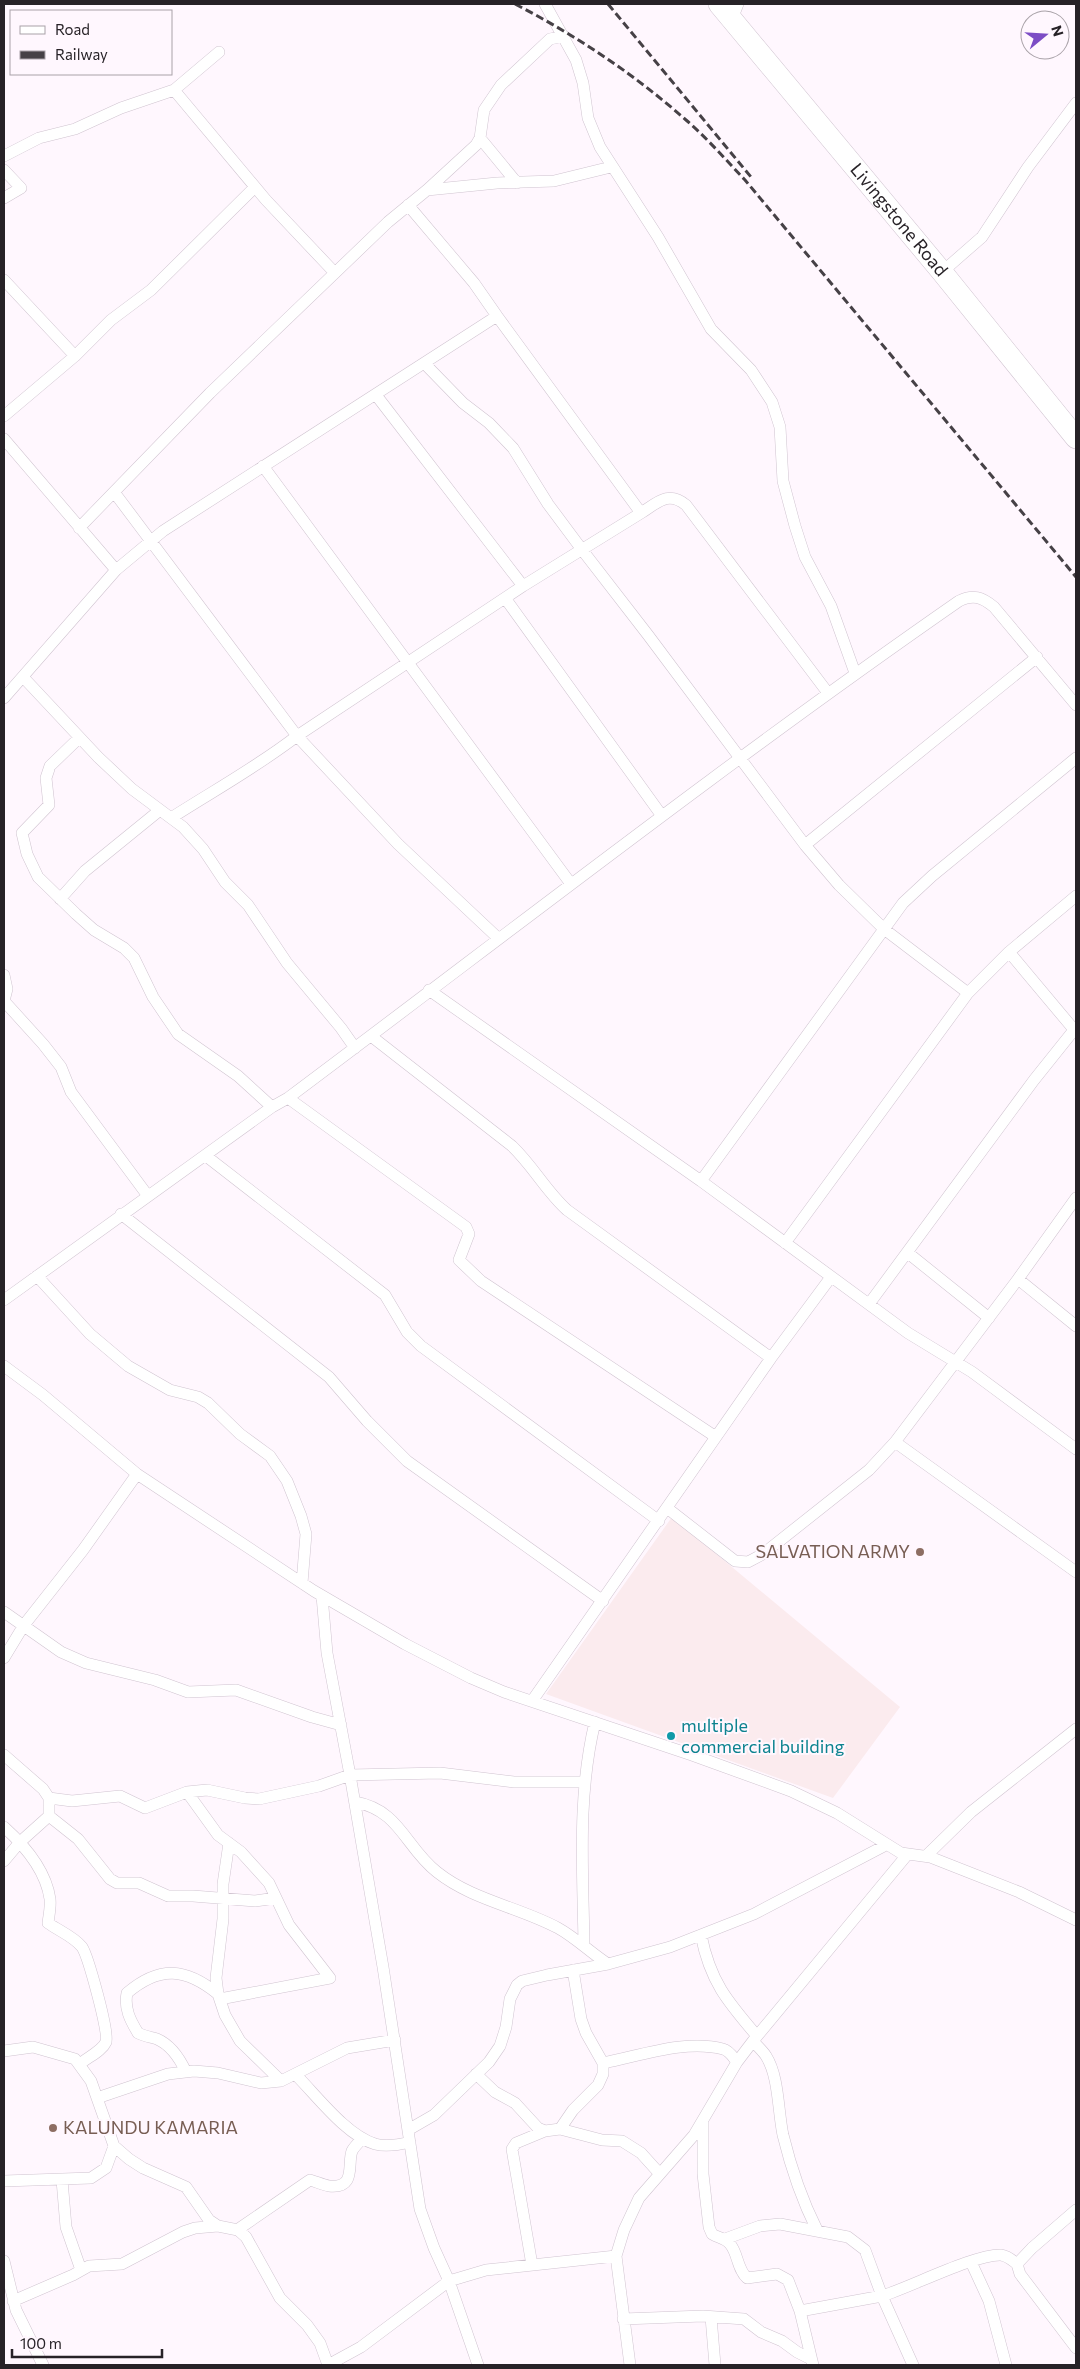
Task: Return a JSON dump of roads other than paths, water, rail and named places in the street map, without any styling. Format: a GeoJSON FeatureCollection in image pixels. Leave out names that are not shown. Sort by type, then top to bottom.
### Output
{"type":"FeatureCollection","features":[{"type":"Feature","properties":{"kind":"highway","name":"Livingstone Road"},"geometry":{"type":"LineString","coordinates":[[730,9],[1076,438]]}},
{"type":"Feature","properties":{"kind":"street"},"geometry":{"type":"LineString","coordinates":[[545,4],[564,36],[581,74],[589,123],[611,167],[658,237],[711,329],[744,361],[772,402],[780,427],[783,482],[795,526],[805,557],[828,600],[855,673]]}},
{"type":"Feature","properties":{"kind":"street"},"geometry":{"type":"LineString","coordinates":[[79,528],[210,393],[335,273],[408,205],[473,150],[480,138],[484,110],[504,81],[550,39],[564,36]]}},
{"type":"Feature","properties":{"kind":"street"},"geometry":{"type":"LineString","coordinates":[[4,156],[39,138],[75,129],[121,108],[174,90],[219,52]]}},
{"type":"Feature","properties":{"kind":"street"},"geometry":{"type":"LineString","coordinates":[[174,90],[255,187],[335,273]]}},
{"type":"Feature","properties":{"kind":"street"},"geometry":{"type":"LineString","coordinates":[[942,272],[982,236],[1028,167],[1076,103]]}},
{"type":"Feature","properties":{"kind":"street"},"geometry":{"type":"LineString","coordinates":[[480,138],[516,183]]}},
{"type":"Feature","properties":{"kind":"street"},"geometry":{"type":"LineString","coordinates":[[427,190],[554,182],[611,167]]}},
{"type":"Feature","properties":{"kind":"street"},"geometry":{"type":"LineString","coordinates":[[4,170],[20,188],[4,198]]}},
{"type":"Feature","properties":{"kind":"street"},"geometry":{"type":"LineString","coordinates":[[4,416],[75,356],[111,320],[151,290],[255,187]]}},
{"type":"Feature","properties":{"kind":"street"},"geometry":{"type":"LineString","coordinates":[[408,205],[474,284],[641,513]]}},
{"type":"Feature","properties":{"kind":"street"},"geometry":{"type":"LineString","coordinates":[[4,280],[75,356]]}},
{"type":"Feature","properties":{"kind":"street"},"geometry":{"type":"LineString","coordinates":[[4,698],[116,570],[149,542],[263,466],[425,364],[497,316]]}},
{"type":"Feature","properties":{"kind":"street"},"geometry":{"type":"LineString","coordinates":[[425,364],[464,403],[504,438],[548,504],[583,551],[805,845],[839,885],[884,929],[968,993]]}},
{"type":"Feature","properties":{"kind":"street"},"geometry":{"type":"LineString","coordinates":[[376,394],[523,586]]}},
{"type":"Feature","properties":{"kind":"street"},"geometry":{"type":"LineString","coordinates":[[4,439],[116,570]]}},
{"type":"Feature","properties":{"kind":"street"},"geometry":{"type":"LineString","coordinates":[[263,466],[571,884]]}},
{"type":"Feature","properties":{"kind":"street"},"geometry":{"type":"LineString","coordinates":[[114,492],[149,542],[298,736],[398,844],[498,938]]}},
{"type":"Feature","properties":{"kind":"street"},"geometry":{"type":"LineString","coordinates":[[171,818],[224,784],[266,761],[298,736],[523,586],[667,498],[676,498],[686,505],[828,693]]}},
{"type":"Feature","properties":{"kind":"street"},"geometry":{"type":"LineString","coordinates":[[4,1300],[121,1214],[206,1156],[272,1107],[288,1098],[498,938],[740,758],[855,673],[959,601],[972,596],[987,600],[1076,705]]}},
{"type":"Feature","properties":{"kind":"street"},"geometry":{"type":"LineString","coordinates":[[505,598],[662,816]]}},
{"type":"Feature","properties":{"kind":"street"},"geometry":{"type":"LineString","coordinates":[[805,845],[1036,657]]}},
{"type":"Feature","properties":{"kind":"street"},"geometry":{"type":"LineString","coordinates":[[23,677],[79,738],[132,789],[183,827],[203,848],[225,882],[248,905],[287,963],[341,1028],[354,1048]]}},
{"type":"Feature","properties":{"kind":"street"},"geometry":{"type":"LineString","coordinates":[[79,738],[50,766],[46,778],[49,805],[22,833],[23,843],[31,864],[38,877],[60,899],[94,930],[124,948],[134,958],[153,998],[178,1034],[238,1076],[272,1107]]}},
{"type":"Feature","properties":{"kind":"street"},"geometry":{"type":"LineString","coordinates":[[701,1181],[884,929],[919,887],[1076,758]]}},
{"type":"Feature","properties":{"kind":"street"},"geometry":{"type":"LineString","coordinates":[[60,899],[86,871],[160,810]]}},
{"type":"Feature","properties":{"kind":"street"},"geometry":{"type":"LineString","coordinates":[[786,1243],[968,993],[1009,952],[1076,896]]}},
{"type":"Feature","properties":{"kind":"street"},"geometry":{"type":"LineString","coordinates":[[869,1304],[908,1253],[984,1146],[1075,1031],[1009,952]]}},
{"type":"Feature","properties":{"kind":"street"},"geometry":{"type":"LineString","coordinates":[[4,976],[7,989],[4,1001],[43,1044],[61,1068],[71,1092],[148,1196]]}},
{"type":"Feature","properties":{"kind":"street"},"geometry":{"type":"LineString","coordinates":[[429,990],[701,1181],[915,1337],[957,1362],[1076,1449]]}},
{"type":"Feature","properties":{"kind":"street"},"geometry":{"type":"LineString","coordinates":[[371,1036],[512,1146],[532,1167],[550,1193],[567,1210],[771,1358]]}},
{"type":"Feature","properties":{"kind":"street"},"geometry":{"type":"LineString","coordinates":[[288,1098],[466,1227],[470,1234],[459,1260],[481,1281],[504,1299],[574,1341],[716,1437]]}},
{"type":"Feature","properties":{"kind":"street"},"geometry":{"type":"LineString","coordinates":[[206,1156],[385,1295],[408,1332],[421,1346],[659,1521]]}},
{"type":"Feature","properties":{"kind":"street"},"geometry":{"type":"LineString","coordinates":[[667,1508],[735,1561],[748,1562],[763,1554],[869,1470],[895,1442],[957,1362],[1075,1201]]}},
{"type":"Feature","properties":{"kind":"street"},"geometry":{"type":"LineString","coordinates":[[121,1214],[329,1377],[368,1421],[408,1460],[603,1600]]}},
{"type":"Feature","properties":{"kind":"street"},"geometry":{"type":"LineString","coordinates":[[908,1253],[989,1318]]}},
{"type":"Feature","properties":{"kind":"street"},"geometry":{"type":"LineString","coordinates":[[37,1276],[90,1334],[128,1366],[170,1390],[198,1397],[208,1403],[240,1434],[270,1456],[287,1481],[306,1534],[302,1583]]}},
{"type":"Feature","properties":{"kind":"street"},"geometry":{"type":"LineString","coordinates":[[532,1701],[771,1358],[831,1277]]}},
{"type":"Feature","properties":{"kind":"street"},"geometry":{"type":"LineString","coordinates":[[1018,1279],[1076,1326]]}},
{"type":"Feature","properties":{"kind":"street"},"geometry":{"type":"LineString","coordinates":[[4,1366],[43,1395],[137,1474],[322,1596],[405,1644],[472,1678],[791,1792],[837,1813],[886,1845],[907,1855],[926,1856],[1019,1892],[1076,1920]]}},
{"type":"Feature","properties":{"kind":"street"},"geometry":{"type":"LineString","coordinates":[[895,1442],[1076,1572]]}},
{"type":"Feature","properties":{"kind":"street"},"geometry":{"type":"LineString","coordinates":[[4,1658],[24,1625],[83,1550],[137,1474]]}},
{"type":"Feature","properties":{"kind":"street"},"geometry":{"type":"LineString","coordinates":[[322,1596],[327,1653],[350,1775],[395,2040],[420,2210],[449,2281],[478,2365]]}},
{"type":"Feature","properties":{"kind":"street"},"geometry":{"type":"LineString","coordinates":[[4,1612],[61,1652],[86,1664],[155,1680],[188,1692],[236,1690],[312,1717],[341,1725]]}},
{"type":"Feature","properties":{"kind":"street"},"geometry":{"type":"LineString","coordinates":[[584,1946],[581,1824],[584,1782],[594,1722]]}},
{"type":"Feature","properties":{"kind":"street"},"geometry":{"type":"LineString","coordinates":[[926,1856],[971,1812],[1076,1729]]}},
{"type":"Feature","properties":{"kind":"street"},"geometry":{"type":"LineString","coordinates":[[4,1755],[43,1789],[48,1798],[49,1816],[78,1839],[110,1879],[117,1883],[139,1883],[168,1896],[255,1901],[276,1898]]}},
{"type":"Feature","properties":{"kind":"street"},"geometry":{"type":"LineString","coordinates":[[48,1798],[72,1801],[120,1796],[144,1808],[187,1792],[207,1790],[259,1799],[319,1786],[350,1775],[440,1773],[514,1782],[584,1782]]}},
{"type":"Feature","properties":{"kind":"street"},"geometry":{"type":"LineString","coordinates":[[187,1792],[218,1835],[241,1852],[263,1876],[294,1932],[330,1978],[219,1997]]}},
{"type":"Feature","properties":{"kind":"street"},"geometry":{"type":"LineString","coordinates":[[354,1802],[368,1804],[382,1811],[393,1820],[423,1859],[451,1883],[558,1928],[608,1964]]}},
{"type":"Feature","properties":{"kind":"street"},"geometry":{"type":"LineString","coordinates":[[4,1861],[20,1842],[49,1816]]}},
{"type":"Feature","properties":{"kind":"street"},"geometry":{"type":"LineString","coordinates":[[4,1827],[20,1842],[47,1886],[51,1901],[48,1922],[75,1940],[83,1949],[97,1993],[108,2040],[103,2048],[80,2064]]}},
{"type":"Feature","properties":{"kind":"street"},"geometry":{"type":"LineString","coordinates":[[229,1843],[223,1884],[223,1919],[216,1978],[219,1997],[225,2015],[240,2041],[281,2081]]}},
{"type":"Feature","properties":{"kind":"street"},"geometry":{"type":"LineString","coordinates":[[408,2130],[434,2114],[489,2062],[500,2046],[513,1989],[522,1981],[608,1964],[670,1947],[754,1914],[886,1845]]}},
{"type":"Feature","properties":{"kind":"street"},"geometry":{"type":"LineString","coordinates":[[630,2365],[616,2256],[624,2230],[640,2198],[703,2122],[737,2062],[907,1855]]}},
{"type":"Feature","properties":{"kind":"street"},"geometry":{"type":"LineString","coordinates":[[701,1934],[709,1970],[766,2056],[772,2071],[777,2107],[790,2161],[806,2208],[817,2230]]}},
{"type":"Feature","properties":{"kind":"street"},"geometry":{"type":"LineString","coordinates":[[560,2129],[573,2110],[598,2085],[602,2074],[603,2062],[586,2033],[574,1970]]}},
{"type":"Feature","properties":{"kind":"street"},"geometry":{"type":"LineString","coordinates":[[186,2072],[176,2054],[167,2046],[158,2040],[138,2033],[128,2014],[127,1993],[160,1973],[172,1973],[202,1981],[219,1997]]}},
{"type":"Feature","properties":{"kind":"street"},"geometry":{"type":"LineString","coordinates":[[98,2098],[168,2074],[186,2072],[218,2073],[261,2083],[281,2081],[347,2048],[395,2040]]}},
{"type":"Feature","properties":{"kind":"street"},"geometry":{"type":"LineString","coordinates":[[4,2052],[33,2047],[75,2059],[91,2081],[114,2146],[143,2168],[186,2187],[209,2220],[218,2226]]}},
{"type":"Feature","properties":{"kind":"street"},"geometry":{"type":"LineString","coordinates":[[603,2062],[696,2047],[723,2049],[729,2052],[737,2062]]}},
{"type":"Feature","properties":{"kind":"street"},"geometry":{"type":"LineString","coordinates":[[476,2074],[495,2092],[516,2103],[538,2128],[545,2131]]}},
{"type":"Feature","properties":{"kind":"street"},"geometry":{"type":"LineString","coordinates":[[296,2075],[362,2138],[376,2144],[393,2146],[410,2142]]}},
{"type":"Feature","properties":{"kind":"street"},"geometry":{"type":"LineString","coordinates":[[703,2122],[703,2174],[709,2227],[712,2234],[724,2239],[732,2246],[742,2274],[746,2278],[777,2274],[788,2280],[800,2311],[812,2362]]}},
{"type":"Feature","properties":{"kind":"street"},"geometry":{"type":"LineString","coordinates":[[532,2265],[512,2149],[516,2143],[545,2131],[560,2129],[602,2140],[622,2141],[641,2153],[659,2173]]}},
{"type":"Feature","properties":{"kind":"street"},"geometry":{"type":"LineString","coordinates":[[236,2230],[306,2182],[314,2181],[332,2187],[347,2180],[351,2172],[352,2151],[362,2138]]}},
{"type":"Feature","properties":{"kind":"street"},"geometry":{"type":"LineString","coordinates":[[4,2181],[62,2180],[97,2176],[106,2168],[114,2146]]}},
{"type":"Feature","properties":{"kind":"street"},"geometry":{"type":"LineString","coordinates":[[62,2180],[66,2227],[81,2270]]}},
{"type":"Feature","properties":{"kind":"street"},"geometry":{"type":"LineString","coordinates":[[1018,2264],[1032,2248],[1076,2210]]}},
{"type":"Feature","properties":{"kind":"street"},"geometry":{"type":"LineString","coordinates":[[724,2239],[760,2226],[780,2224],[848,2237],[859,2244],[868,2257],[882,2296],[913,2365]]}},
{"type":"Feature","properties":{"kind":"street"},"geometry":{"type":"LineString","coordinates":[[13,2301],[81,2270],[100,2264],[122,2264],[183,2232],[195,2228],[218,2226],[236,2230],[246,2237],[280,2298],[307,2325],[320,2343],[328,2365],[361,2347],[449,2281],[486,2270],[616,2256]]}},
{"type":"Feature","properties":{"kind":"street"},"geometry":{"type":"LineString","coordinates":[[800,2311],[882,2296],[970,2262],[1002,2255],[1018,2264],[1020,2274],[1076,2348]]}},
{"type":"Feature","properties":{"kind":"street"},"geometry":{"type":"LineString","coordinates":[[4,2261],[13,2301],[43,2365]]}},
{"type":"Feature","properties":{"kind":"street"},"geometry":{"type":"LineString","coordinates":[[970,2262],[989,2301],[1006,2365]]}},
{"type":"Feature","properties":{"kind":"street"},"geometry":{"type":"LineString","coordinates":[[623,2319],[711,2317],[744,2319],[761,2332],[782,2341],[812,2362]]}},
{"type":"Feature","properties":{"kind":"street"},"geometry":{"type":"LineString","coordinates":[[711,2317],[714,2365]]}},
{"type":"Feature","properties":{"kind":"railway"},"geometry":{"type":"LineString","coordinates":[[515,4],[561,29],[604,57],[666,103],[709,142],[745,180],[1076,577]]}},
{"type":"Feature","properties":{"kind":"railway"},"geometry":{"type":"LineString","coordinates":[[608,4],[751,177]]}},
{"type":"Feature","properties":{"kind":"place","name":"SALVATION ARMY"},"geometry":{"type":"Point","coordinates":[920,1552]}},
{"type":"Feature","properties":{"kind":"place","name":"multiple commercial building"},"geometry":{"type":"Point","coordinates":[671,1736]}},
{"type":"Feature","properties":{"kind":"place","name":"KALUNDU KAMARIA"},"geometry":{"type":"Point","coordinates":[53,2128]}}]}
